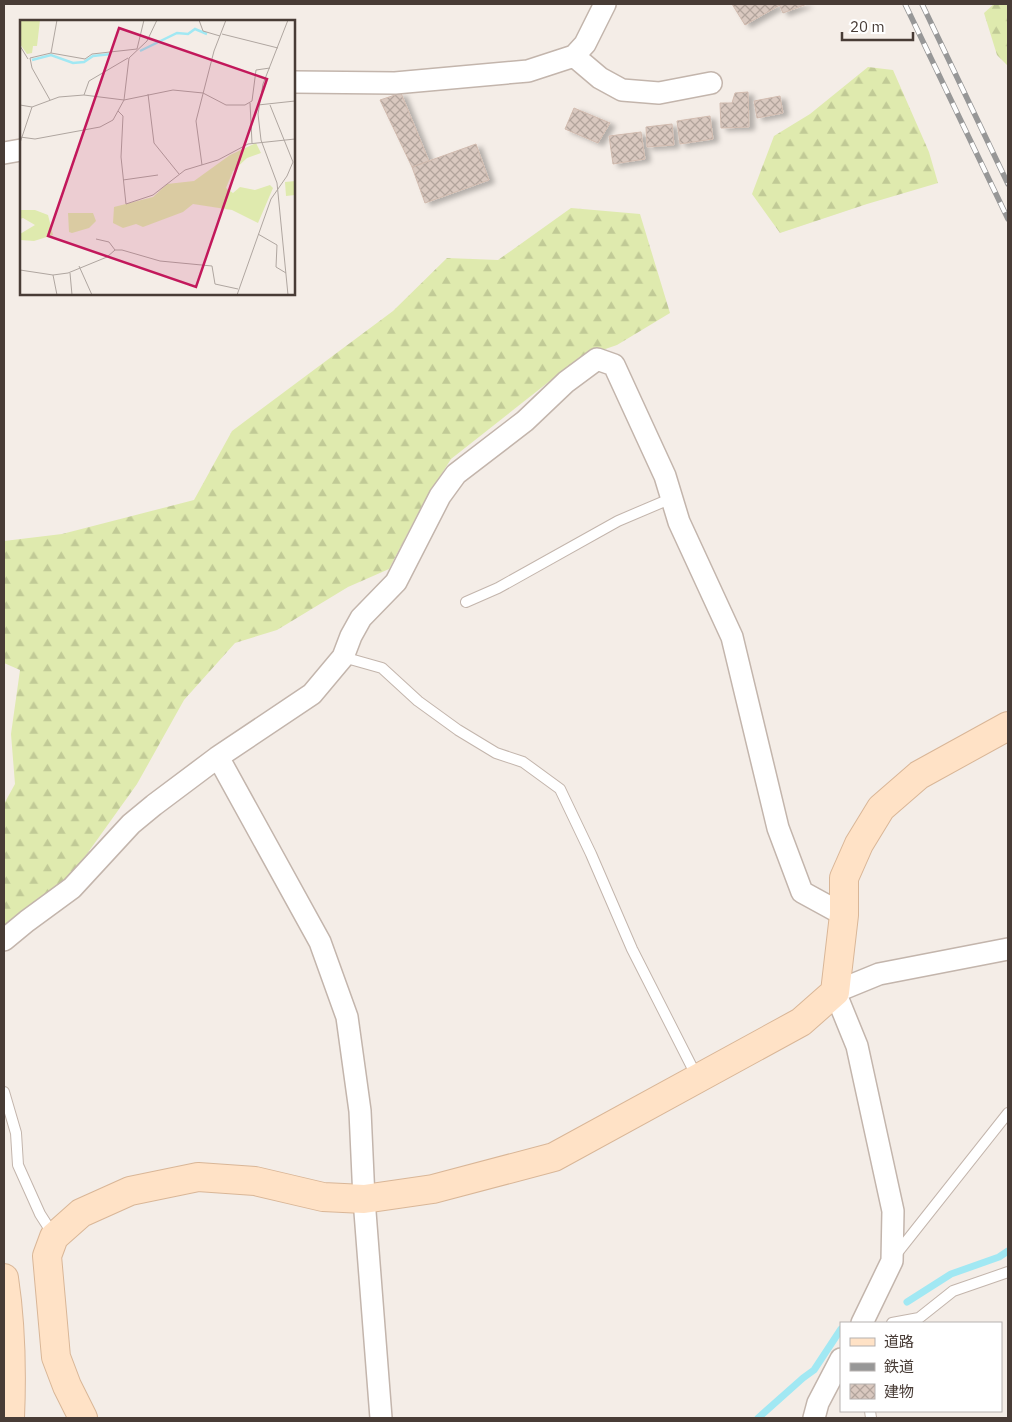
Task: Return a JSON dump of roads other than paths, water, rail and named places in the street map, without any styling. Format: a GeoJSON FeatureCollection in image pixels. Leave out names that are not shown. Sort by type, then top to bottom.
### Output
{"type":"FeatureCollection","features":[{"type":"Feature","properties":{"kind":"street"},"geometry":{"type":"LineString","coordinates":[[295,82],[395,83],[528,71],[574,56],[585,44],[605,4]]}},
{"type":"Feature","properties":{"kind":"street"},"geometry":{"type":"LineString","coordinates":[[574,56],[600,78],[622,90],[659,93],[711,83]]}},
{"type":"Feature","properties":{"kind":"street"},"geometry":{"type":"LineString","coordinates":[[4,153],[20,150]]}},
{"type":"Feature","properties":{"kind":"street"},"geometry":{"type":"LineString","coordinates":[[4,940],[72,888],[131,824],[218,757],[312,694],[343,657],[351,636],[361,618],[396,582],[440,496],[456,474],[525,421],[566,382],[597,359],[614,365],[665,476],[679,522],[732,638],[778,828],[802,892],[844,915]]}},
{"type":"Feature","properties":{"kind":"street"},"geometry":{"type":"LineString","coordinates":[[862,1322],[892,1261],[893,1211],[858,1046],[835,992],[844,915],[844,878],[859,844],[881,808],[919,775],[1008,726]]}},
{"type":"Feature","properties":{"kind":"street"},"geometry":{"type":"LineString","coordinates":[[218,757],[320,942],[347,1017],[360,1111],[364,1199],[381,1418]]}},
{"type":"Feature","properties":{"kind":"street"},"geometry":{"type":"LineString","coordinates":[[83,1418],[67,1386],[56,1357],[47,1256],[54,1237],[81,1213],[130,1191],[198,1177],[255,1181],[323,1197],[364,1199],[433,1189],[554,1157],[697,1077],[801,1022],[835,992],[879,974],[1008,948]]}},
{"type":"Feature","properties":{"kind":"street"},"geometry":{"type":"LineString","coordinates":[[4,1278],[9,1314],[12,1383],[10,1418]]}},
{"type":"Feature","properties":{"kind":"street"},"geometry":{"type":"LineString","coordinates":[[814,1418],[818,1403],[840,1361]]}},
{"type":"Feature","properties":{"kind":"lane"},"geometry":{"type":"LineString","coordinates":[[466,602],[498,588],[618,521],[672,498]]}},
{"type":"Feature","properties":{"kind":"lane"},"geometry":{"type":"LineString","coordinates":[[343,657],[382,668],[418,701],[458,730],[496,753],[523,762],[560,789],[591,854],[632,949],[697,1077]]}},
{"type":"Feature","properties":{"kind":"lane"},"geometry":{"type":"LineString","coordinates":[[4,1092],[16,1133],[18,1165],[40,1214],[54,1237]]}},
{"type":"Feature","properties":{"kind":"lane"},"geometry":{"type":"LineString","coordinates":[[892,1261],[1008,1113]]}},
{"type":"Feature","properties":{"kind":"lane"},"geometry":{"type":"LineString","coordinates":[[897,1322],[919,1318],[953,1291],[1008,1272]]}},
{"type":"Feature","properties":{"kind":"waterway"},"geometry":{"type":"LineString","coordinates":[[907,1302],[951,1274],[999,1257],[1008,1251]]}},
{"type":"Feature","properties":{"kind":"waterway"},"geometry":{"type":"LineString","coordinates":[[758,1418],[814,1370],[840,1331]]}},
{"type":"Feature","properties":{"kind":"railway"},"geometry":{"type":"LineString","coordinates":[[905,4],[1008,219]]}},
{"type":"Feature","properties":{"kind":"railway"},"geometry":{"type":"LineString","coordinates":[[922,4],[1008,184]]}}]}
